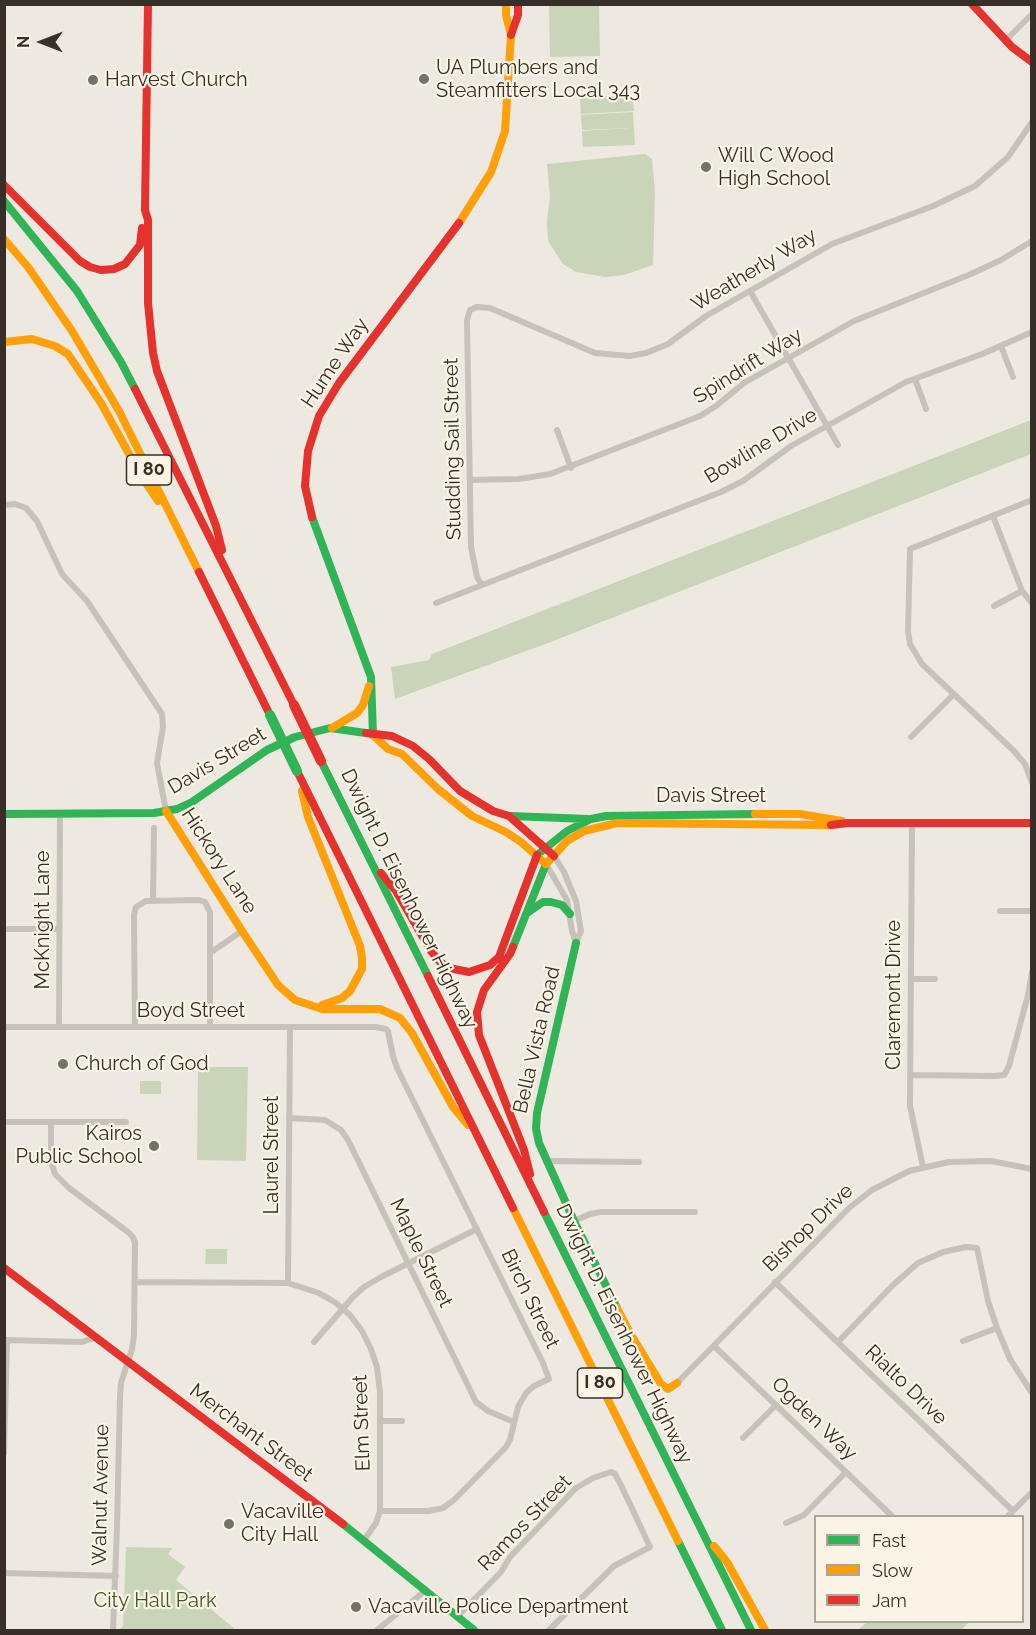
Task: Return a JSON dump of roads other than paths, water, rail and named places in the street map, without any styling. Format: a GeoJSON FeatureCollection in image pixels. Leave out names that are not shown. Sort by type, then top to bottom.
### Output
{"type":"FeatureCollection","features":[{"type":"Feature","properties":{"kind":"main road"},"geometry":{"type":"LineString","coordinates":[[4,185],[80,261],[90,267],[101,270],[114,269],[132,257],[142,236],[145,210],[148,4]]}},
{"type":"Feature","properties":{"kind":"main road","name":"Hume Way"},"geometry":{"type":"LineString","coordinates":[[506,4],[511,35]]}},
{"type":"Feature","properties":{"kind":"main road","name":"Hume Way"},"geometry":{"type":"LineString","coordinates":[[374,735],[371,677],[309,510],[305,486],[308,451],[319,416],[339,383],[450,237],[484,186],[505,131],[511,35],[518,15],[518,4]]}},
{"type":"Feature","properties":{"kind":"main road"},"geometry":{"type":"LineString","coordinates":[[972,4],[1006,40],[1032,62]]}},
{"type":"Feature","properties":{"kind":"main road","name":"Dwight D. Eisenhower Highway"},"geometry":{"type":"LineString","coordinates":[[4,201],[76,291],[121,362],[294,705],[751,1630]]}},
{"type":"Feature","properties":{"kind":"main road"},"geometry":{"type":"LineString","coordinates":[[145,210],[148,220],[149,320],[157,370],[216,526],[228,574]]}},
{"type":"Feature","properties":{"kind":"main road","name":"I 80"},"geometry":{"type":"LineString","coordinates":[[4,240],[51,299],[87,354],[119,411],[722,1630]]}},
{"type":"Feature","properties":{"kind":"main road"},"geometry":{"type":"LineString","coordinates":[[4,342],[32,339],[56,346],[68,354],[101,403],[140,474],[182,539]]}},
{"type":"Feature","properties":{"kind":"main road"},"geometry":{"type":"LineString","coordinates":[[330,729],[357,713],[363,705],[371,677]]}},
{"type":"Feature","properties":{"kind":"main road","name":"Davis Street"},"geometry":{"type":"LineString","coordinates":[[4,814],[177,809],[192,802],[267,750],[295,738],[330,729],[361,731],[374,735],[392,736],[413,746],[460,791],[493,811],[509,816],[546,847],[550,860]]}},
{"type":"Feature","properties":{"kind":"main road","name":"Davis Street"},"geometry":{"type":"LineString","coordinates":[[374,735],[388,749],[402,754],[438,789],[472,816],[506,832],[537,855],[550,860]]}},
{"type":"Feature","properties":{"kind":"main road"},"geometry":{"type":"LineString","coordinates":[[297,771],[308,817],[360,946],[362,958],[360,975],[350,991],[331,1003],[312,1006]]}},
{"type":"Feature","properties":{"kind":"main road","name":"Hickory Lane"},"geometry":{"type":"LineString","coordinates":[[166,811],[278,985],[295,1000],[312,1006]]}},
{"type":"Feature","properties":{"kind":"main road","name":"Davis Street"},"geometry":{"type":"LineString","coordinates":[[537,855],[567,831],[591,819],[627,814],[800,814],[848,823]]}},
{"type":"Feature","properties":{"kind":"main road"},"geometry":{"type":"LineString","coordinates":[[509,816],[591,819]]}},
{"type":"Feature","properties":{"kind":"main road","name":"Davis Street"},"geometry":{"type":"LineString","coordinates":[[550,860],[567,841],[584,831],[617,823],[833,825],[848,823],[1032,823]]}},
{"type":"Feature","properties":{"kind":"main road"},"geometry":{"type":"LineString","coordinates":[[370,860],[396,891],[431,951],[440,962],[449,968],[469,972],[490,965],[499,957],[537,855]]}},
{"type":"Feature","properties":{"kind":"main road"},"geometry":{"type":"LineString","coordinates":[[535,1194],[525,1150],[479,1035],[477,1012],[484,990],[510,954],[540,875],[550,860]]}},
{"type":"Feature","properties":{"kind":"main road"},"geometry":{"type":"LineString","coordinates":[[526,915],[543,902],[562,906],[570,914]]}},
{"type":"Feature","properties":{"kind":"main road","name":"Bella Vista Road"},"geometry":{"type":"LineString","coordinates":[[576,943],[537,1113],[536,1129],[546,1161],[630,1333],[655,1377],[668,1389],[677,1383]]}},
{"type":"Feature","properties":{"kind":"main road"},"geometry":{"type":"LineString","coordinates":[[312,1006],[322,1009],[380,1009],[400,1018],[412,1033],[453,1107],[478,1136]]}},
{"type":"Feature","properties":{"kind":"main road","name":"Merchant Street"},"geometry":{"type":"LineString","coordinates":[[4,1268],[364,1540],[474,1630]]}},
{"type":"Feature","properties":{"kind":"main road"},"geometry":{"type":"LineString","coordinates":[[703,1534],[727,1562],[765,1630]]}},
{"type":"Feature","properties":{"kind":"street"},"geometry":{"type":"LineString","coordinates":[[1006,40],[1032,14]]}},
{"type":"Feature","properties":{"kind":"street","name":"Weatherly Way"},"geometry":{"type":"LineString","coordinates":[[470,310],[477,307],[490,308],[581,349],[613,356],[646,353],[668,344],[706,316],[831,244],[933,206],[975,186],[1008,157],[1032,122]]}},
{"type":"Feature","properties":{"kind":"street","name":"Spindrift Way"},"geometry":{"type":"LineString","coordinates":[[470,480],[535,477],[571,468],[700,416],[744,384],[854,321],[970,274],[1001,260],[1032,241]]}},
{"type":"Feature","properties":{"kind":"street"},"geometry":{"type":"LineString","coordinates":[[750,291],[838,445]]}},
{"type":"Feature","properties":{"kind":"street","name":"Studding Sail Street"},"geometry":{"type":"LineString","coordinates":[[470,310],[467,320],[472,557],[477,577],[482,585]]}},
{"type":"Feature","properties":{"kind":"street","name":"Bowline Drive"},"geometry":{"type":"LineString","coordinates":[[436,603],[721,492],[743,481],[791,446],[915,379],[1032,332]]}},
{"type":"Feature","properties":{"kind":"street"},"geometry":{"type":"LineString","coordinates":[[1001,346],[1013,377]]}},
{"type":"Feature","properties":{"kind":"street"},"geometry":{"type":"LineString","coordinates":[[915,379],[926,409]]}},
{"type":"Feature","properties":{"kind":"street"},"geometry":{"type":"LineString","coordinates":[[557,430],[571,468]]}},
{"type":"Feature","properties":{"kind":"street"},"geometry":{"type":"LineString","coordinates":[[1032,500],[910,549],[908,631],[910,644],[922,664],[1025,764],[1032,783]]}},
{"type":"Feature","properties":{"kind":"street"},"geometry":{"type":"LineString","coordinates":[[4,505],[15,504],[26,508],[37,520],[62,574],[87,601],[162,714],[163,727],[157,763],[166,811]]}},
{"type":"Feature","properties":{"kind":"street"},"geometry":{"type":"LineString","coordinates":[[993,516],[1022,591],[1032,603]]}},
{"type":"Feature","properties":{"kind":"street"},"geometry":{"type":"LineString","coordinates":[[994,606],[1022,591]]}},
{"type":"Feature","properties":{"kind":"street"},"geometry":{"type":"LineString","coordinates":[[911,737],[954,694]]}},
{"type":"Feature","properties":{"kind":"street","name":"McKnight Lane"},"geometry":{"type":"LineString","coordinates":[[59,1026],[60,814]]}},
{"type":"Feature","properties":{"kind":"street","name":"Claremont Drive"},"geometry":{"type":"LineString","coordinates":[[912,823],[911,1117],[923,1167]]}},
{"type":"Feature","properties":{"kind":"street"},"geometry":{"type":"LineString","coordinates":[[153,901],[154,828]]}},
{"type":"Feature","properties":{"kind":"street","name":"Bella Vista Road"},"geometry":{"type":"LineString","coordinates":[[550,860],[562,888],[576,943]]}},
{"type":"Feature","properties":{"kind":"street","name":"Bella Vista Road"},"geometry":{"type":"LineString","coordinates":[[550,860],[564,872],[576,901],[581,931],[576,943]]}},
{"type":"Feature","properties":{"kind":"street"},"geometry":{"type":"LineString","coordinates":[[135,1027],[135,911],[139,903],[199,900],[205,902],[210,912],[210,1027]]}},
{"type":"Feature","properties":{"kind":"street"},"geometry":{"type":"LineString","coordinates":[[1000,911],[1032,911]]}},
{"type":"Feature","properties":{"kind":"street"},"geometry":{"type":"LineString","coordinates":[[4,929],[59,929]]}},
{"type":"Feature","properties":{"kind":"street"},"geometry":{"type":"LineString","coordinates":[[210,953],[242,931]]}},
{"type":"Feature","properties":{"kind":"street"},"geometry":{"type":"LineString","coordinates":[[910,1075],[1004,1075],[1009,1066],[1032,972]]}},
{"type":"Feature","properties":{"kind":"street"},"geometry":{"type":"LineString","coordinates":[[911,979],[935,979]]}},
{"type":"Feature","properties":{"kind":"street","name":"Boyd Street"},"geometry":{"type":"LineString","coordinates":[[4,1027],[376,1028]]}},
{"type":"Feature","properties":{"kind":"street","name":"Laurel Street"},"geometry":{"type":"LineString","coordinates":[[288,1283],[290,1028]]}},
{"type":"Feature","properties":{"kind":"street","name":"Birch Street"},"geometry":{"type":"LineString","coordinates":[[376,1028],[388,1031],[397,1068],[549,1379],[534,1386],[526,1393],[518,1407],[510,1440],[506,1447],[454,1500],[443,1508],[429,1511],[381,1511]]}},
{"type":"Feature","properties":{"kind":"street","name":"Maple Street"},"geometry":{"type":"LineString","coordinates":[[289,1118],[325,1120],[341,1130],[348,1140],[476,1402],[488,1412],[514,1422]]}},
{"type":"Feature","properties":{"kind":"street"},"geometry":{"type":"LineString","coordinates":[[4,1122],[126,1122]]}},
{"type":"Feature","properties":{"kind":"street"},"geometry":{"type":"LineString","coordinates":[[51,1122],[51,1161],[56,1174],[69,1188],[133,1237],[135,1243],[134,1335],[128,1361]]}},
{"type":"Feature","properties":{"kind":"street"},"geometry":{"type":"LineString","coordinates":[[546,1161],[639,1162]]}},
{"type":"Feature","properties":{"kind":"street","name":"Bishop Drive"},"geometry":{"type":"LineString","coordinates":[[677,1383],[849,1208],[872,1190],[891,1179],[923,1167],[949,1162],[991,1161],[1032,1169]]}},
{"type":"Feature","properties":{"kind":"street"},"geometry":{"type":"LineString","coordinates":[[574,1221],[600,1212],[695,1212]]}},
{"type":"Feature","properties":{"kind":"street"},"geometry":{"type":"LineString","coordinates":[[314,1341],[364,1287],[477,1229]]}},
{"type":"Feature","properties":{"kind":"street"},"geometry":{"type":"LineString","coordinates":[[838,1342],[899,1279],[918,1263],[943,1252],[966,1247],[976,1248],[997,1329],[1010,1359],[1032,1393]]}},
{"type":"Feature","properties":{"kind":"street","name":"Elm Street"},"geometry":{"type":"LineString","coordinates":[[135,1282],[288,1283],[319,1293],[342,1309],[362,1331],[377,1367],[381,1511]]}},
{"type":"Feature","properties":{"kind":"street","name":"Rialto Drive"},"geometry":{"type":"LineString","coordinates":[[776,1282],[1013,1511]]}},
{"type":"Feature","properties":{"kind":"street"},"geometry":{"type":"LineString","coordinates":[[963,1341],[997,1329]]}},
{"type":"Feature","properties":{"kind":"street"},"geometry":{"type":"LineString","coordinates":[[4,1453],[6,1340],[82,1341],[97,1337]]}},
{"type":"Feature","properties":{"kind":"street","name":"Ogden Way"},"geometry":{"type":"LineString","coordinates":[[714,1346],[891,1515]]}},
{"type":"Feature","properties":{"kind":"street","name":"Walnut Avenue"},"geometry":{"type":"LineString","coordinates":[[112,1630],[116,1576],[120,1396],[128,1361]]}},
{"type":"Feature","properties":{"kind":"street"},"geometry":{"type":"LineString","coordinates":[[743,1438],[775,1406]]}},
{"type":"Feature","properties":{"kind":"street"},"geometry":{"type":"LineString","coordinates":[[380,1421],[402,1421]]}},
{"type":"Feature","properties":{"kind":"street","name":"Ramos Street"},"geometry":{"type":"LineString","coordinates":[[458,1616],[576,1488],[606,1473],[615,1474],[650,1547],[614,1566],[549,1630]]}},
{"type":"Feature","properties":{"kind":"street"},"geometry":{"type":"LineString","coordinates":[[786,1523],[804,1515],[846,1473]]}},
{"type":"Feature","properties":{"kind":"street"},"geometry":{"type":"LineString","coordinates":[[1009,1515],[1032,1492]]}},
{"type":"Feature","properties":{"kind":"street"},"geometry":{"type":"LineString","coordinates":[[364,1540],[381,1511]]}},
{"type":"Feature","properties":{"kind":"street"},"geometry":{"type":"LineString","coordinates":[[4,1574],[116,1576]]}},
{"type":"Feature","properties":{"kind":"street"},"geometry":{"type":"LineString","coordinates":[[377,1630],[426,1590]]}},
{"type":"Feature","properties":{"kind":"place","name":"UA Plumbers and Steamfitters Local 343"},"geometry":{"type":"Point","coordinates":[424,79]}},
{"type":"Feature","properties":{"kind":"place","name":"Harvest Church"},"geometry":{"type":"Point","coordinates":[93,80]}},
{"type":"Feature","properties":{"kind":"place","name":"Will C Wood High School"},"geometry":{"type":"Point","coordinates":[706,167]}},
{"type":"Feature","properties":{"kind":"place","name":"Church of God"},"geometry":{"type":"Point","coordinates":[63,1064]}},
{"type":"Feature","properties":{"kind":"place","name":"Kairos Public School"},"geometry":{"type":"Point","coordinates":[154,1146]}},
{"type":"Feature","properties":{"kind":"place","name":"Vacaville City Hall"},"geometry":{"type":"Point","coordinates":[229,1524]}},
{"type":"Feature","properties":{"kind":"place","name":"Vacaville Police Department"},"geometry":{"type":"Point","coordinates":[356,1607]}},
{"type":"Feature","properties":{"kind":"park label","name":"City Hall Park"},"geometry":{"type":"Point","coordinates":[155,1601]}}]}
